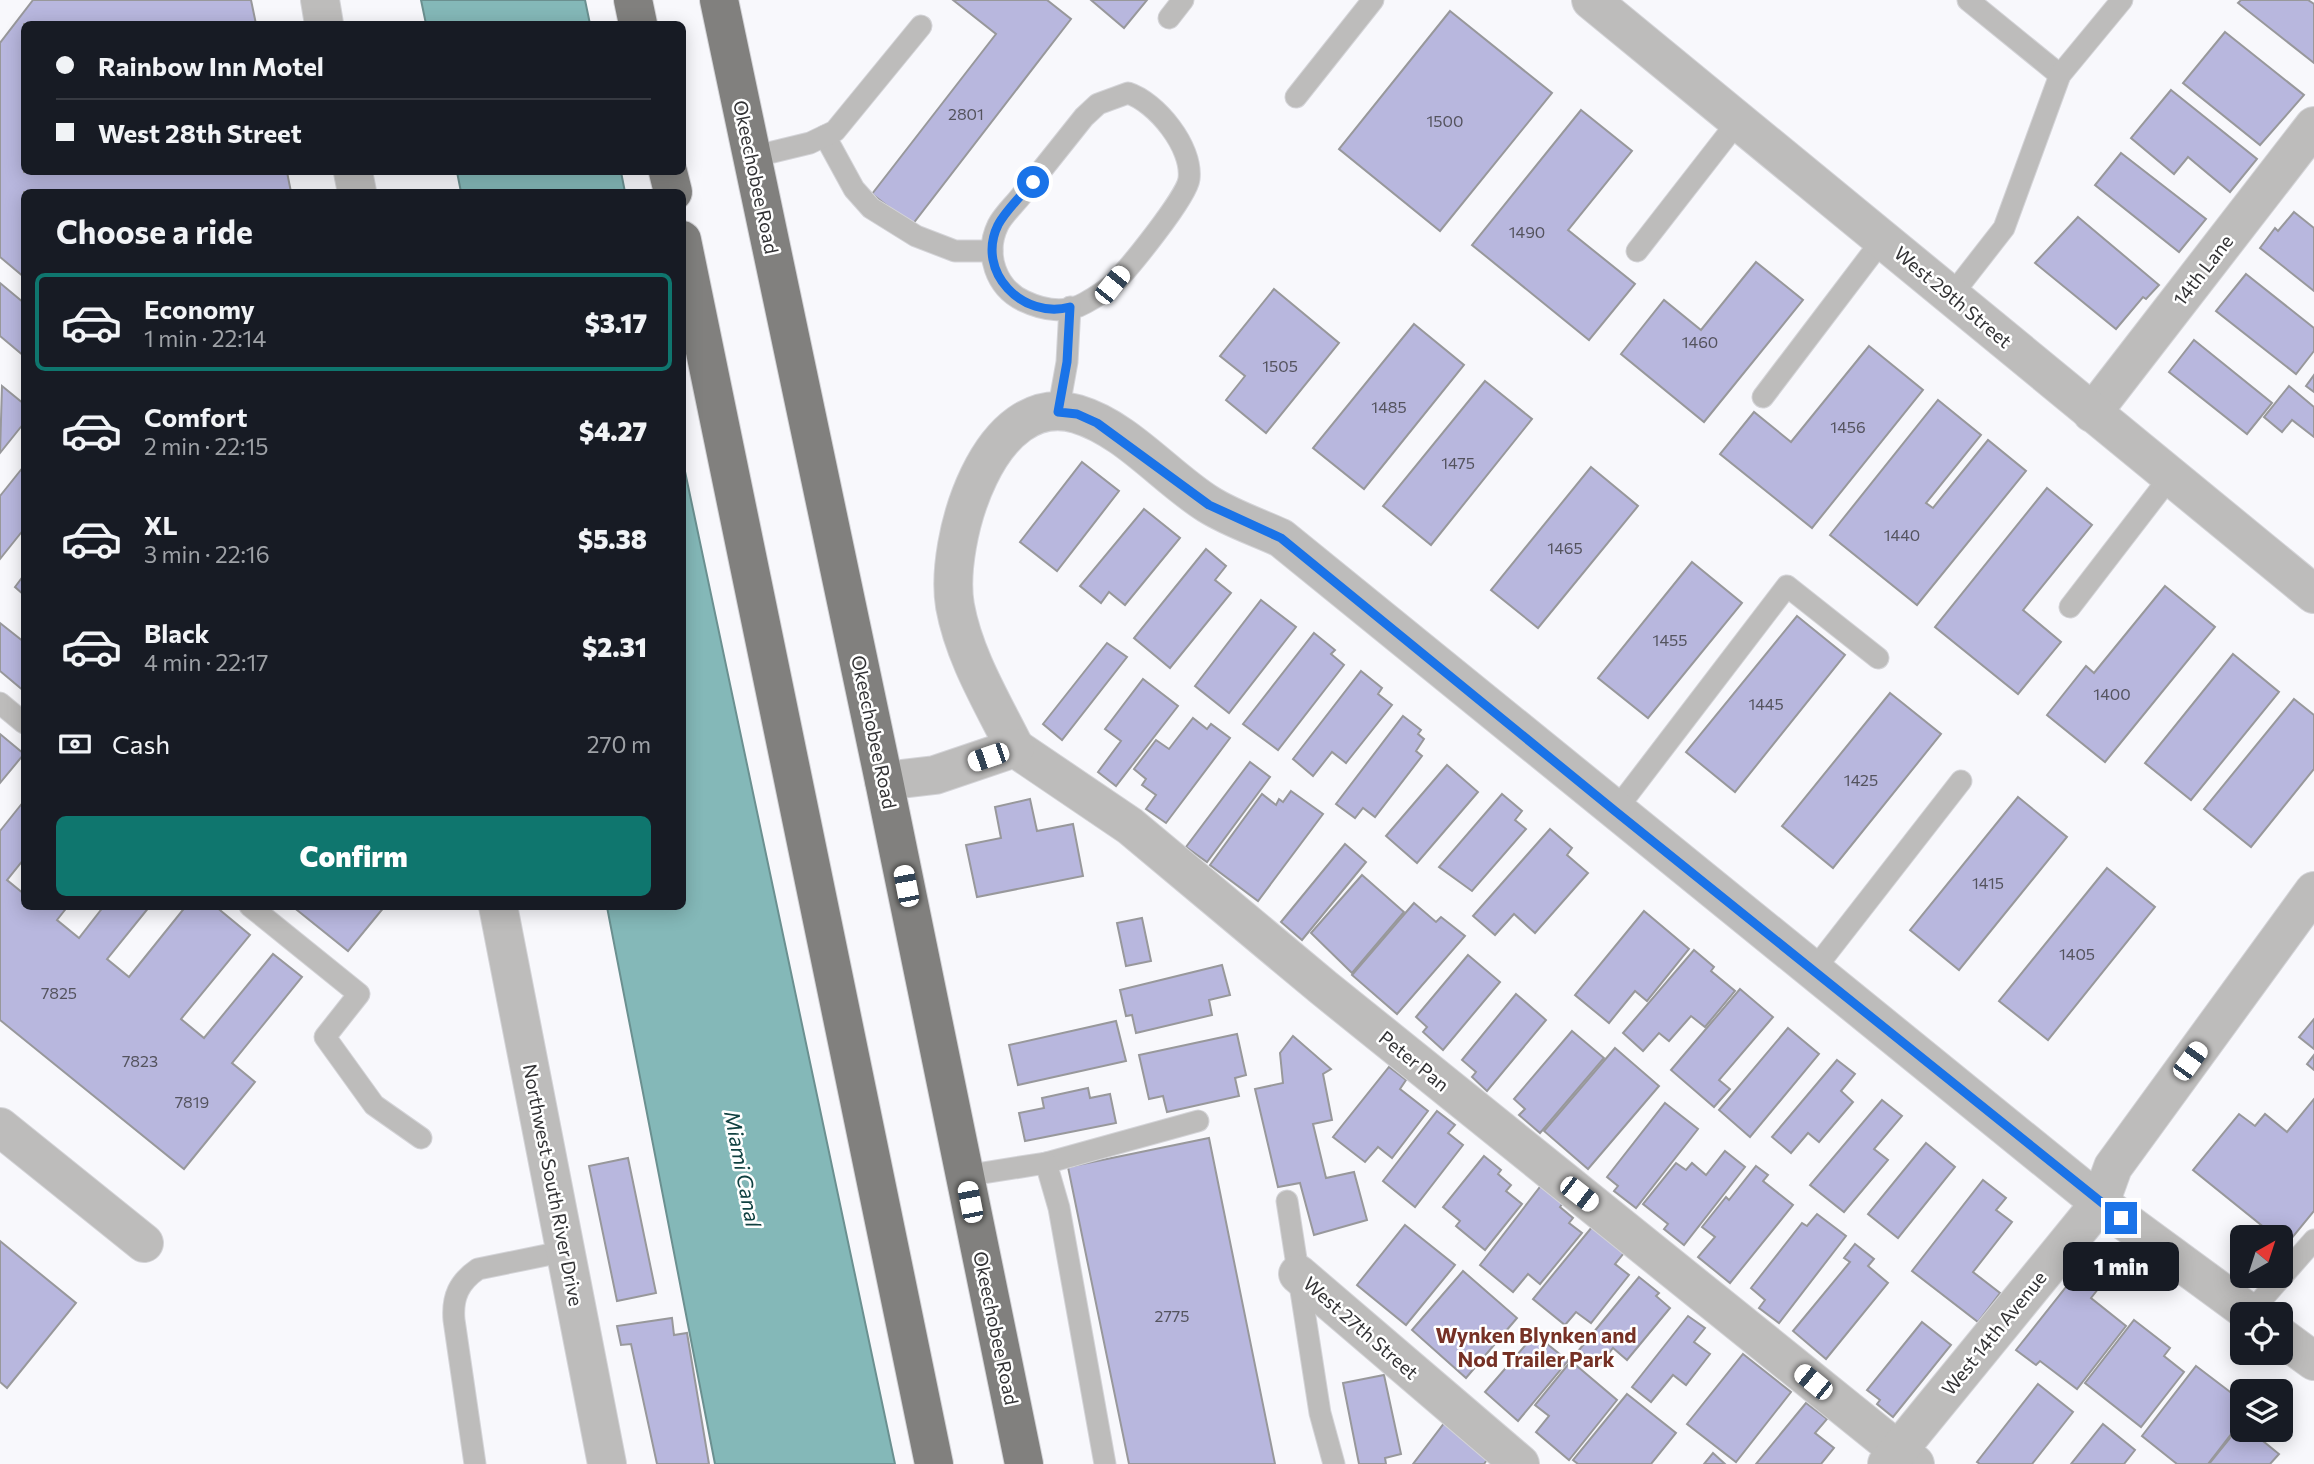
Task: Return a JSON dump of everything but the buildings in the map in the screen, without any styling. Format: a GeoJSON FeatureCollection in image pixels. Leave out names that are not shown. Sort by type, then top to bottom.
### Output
{"type":"FeatureCollection","features":[{"type":"Feature","properties":{"kind":"highway"},"geometry":{"type":"LineString","coordinates":[[633,0],[637,21]]}},
{"type":"Feature","properties":{"kind":"highway","name":"Okeechobee Road"},"geometry":{"type":"LineString","coordinates":[[719,0],[884,781],[1024,1464]]}},
{"type":"Feature","properties":{"kind":"highway"},"geometry":{"type":"LineString","coordinates":[[686,259],[934,1464]]}},
{"type":"Feature","properties":{"kind":"street"},"geometry":{"type":"LineString","coordinates":[[320,0],[324,21]]}},
{"type":"Feature","properties":{"kind":"street","name":"West 29th Street"},"geometry":{"type":"LineString","coordinates":[[1591,0],[2170,477],[2312,589]]}},
{"type":"Feature","properties":{"kind":"street","name":"14th Lane"},"geometry":{"type":"LineString","coordinates":[[2092,413],[2314,126]]}},
{"type":"Feature","properties":{"kind":"street"},"geometry":{"type":"LineString","coordinates":[[884,781],[935,775],[1014,748],[965,644],[955,604],[954,570],[970,498],[984,464],[1001,440],[1019,424],[1037,414],[1077,414],[1119,436],[1209,505],[1281,538],[2100,1203],[2234,1302]]}},
{"type":"Feature","properties":{"kind":"street","name":"Peter Pan"},"geometry":{"type":"LineString","coordinates":[[1014,748],[1130,826],[1900,1460]]}},
{"type":"Feature","properties":{"kind":"street","name":"West 14th Avenue"},"geometry":{"type":"LineString","coordinates":[[1900,1460],[2100,1203],[2113,1167],[2314,891]]}},
{"type":"Feature","properties":{"kind":"street","name":"Northwest South River Drive"},"geometry":{"type":"LineString","coordinates":[[499,910],[607,1464]]}},
{"type":"Feature","properties":{"kind":"street"},"geometry":{"type":"LineString","coordinates":[[0,1127],[144,1243]]}},
{"type":"Feature","properties":{"kind":"street","name":"West 27th Street"},"geometry":{"type":"LineString","coordinates":[[1298,1274],[1520,1464]]}},
{"type":"Feature","properties":{"kind":"street"},"geometry":{"type":"LineString","coordinates":[[2293,1346],[2314,1361]]}},
{"type":"Feature","properties":{"kind":"lane"},"geometry":{"type":"LineString","coordinates":[[1169,18],[1183,0]]}},
{"type":"Feature","properties":{"kind":"lane"},"geometry":{"type":"LineString","coordinates":[[1296,97],[1373,0]]}},
{"type":"Feature","properties":{"kind":"lane"},"geometry":{"type":"LineString","coordinates":[[1968,0],[2060,75]]}},
{"type":"Feature","properties":{"kind":"lane"},"geometry":{"type":"LineString","coordinates":[[1951,296],[2004,229],[2060,75],[2122,0]]}},
{"type":"Feature","properties":{"kind":"lane"},"geometry":{"type":"LineString","coordinates":[[752,157],[810,143],[835,131],[921,26]]}},
{"type":"Feature","properties":{"kind":"lane"},"geometry":{"type":"LineString","coordinates":[[1128,93],[1141,97],[1157,109],[1175,135],[1186,158],[1189,179],[1181,199],[1112,285],[1082,305],[1057,311],[1034,306],[1011,295],[997,277],[992,251],[999,225],[1084,117],[1098,104],[1128,93]]}},
{"type":"Feature","properties":{"kind":"lane"},"geometry":{"type":"LineString","coordinates":[[1637,251],[1739,120]]}},
{"type":"Feature","properties":{"kind":"lane"},"geometry":{"type":"LineString","coordinates":[[825,136],[854,189],[871,208],[916,236],[955,251],[992,251]]}},
{"type":"Feature","properties":{"kind":"lane"},"geometry":{"type":"LineString","coordinates":[[1763,397],[1883,239]]}},
{"type":"Feature","properties":{"kind":"lane"},"geometry":{"type":"LineString","coordinates":[[1058,412],[1067,362],[1070,307]]}},
{"type":"Feature","properties":{"kind":"lane"},"geometry":{"type":"LineString","coordinates":[[2070,607],[2170,477]]}},
{"type":"Feature","properties":{"kind":"lane"},"geometry":{"type":"LineString","coordinates":[[1615,811],[1787,586],[1878,658]]}},
{"type":"Feature","properties":{"kind":"lane"},"geometry":{"type":"LineString","coordinates":[[0,704],[21,721]]}},
{"type":"Feature","properties":{"kind":"lane"},"geometry":{"type":"LineString","coordinates":[[1814,971],[1961,781]]}},
{"type":"Feature","properties":{"kind":"lane"},"geometry":{"type":"LineString","coordinates":[[255,910],[359,995],[325,1037],[374,1105],[421,1138]]}},
{"type":"Feature","properties":{"kind":"lane"},"geometry":{"type":"LineString","coordinates":[[964,1176],[1046,1163],[1198,1121]]}},
{"type":"Feature","properties":{"kind":"lane"},"geometry":{"type":"LineString","coordinates":[[1046,1163],[1059,1208],[1105,1464]]}},
{"type":"Feature","properties":{"kind":"lane"},"geometry":{"type":"LineString","coordinates":[[1287,1201],[1320,1413],[1334,1464]]}},
{"type":"Feature","properties":{"kind":"lane"},"geometry":{"type":"LineString","coordinates":[[2260,1302],[2314,1240]]}},
{"type":"Feature","properties":{"kind":"lane"},"geometry":{"type":"LineString","coordinates":[[475,1464],[454,1320],[454,1297],[467,1276],[478,1269],[566,1251]]}},
{"type":"Feature","properties":{"kind":"water"},"geometry":{"type":"Polygon","coordinates":[[[421,0],[585,0],[589,21],[425,21],[421,0]]]}},
{"type":"Feature","properties":{"kind":"water"},"geometry":{"type":"Polygon","coordinates":[[[458,175],[622,175],[624,189],[460,189],[458,175]]]}},
{"type":"Feature","properties":{"kind":"water","name":"Miami Canal"},"geometry":{"type":"Polygon","coordinates":[[[686,476],[895,1464],[715,1464],[608,910],[686,910],[686,476]]]}},
{"type":"Feature","properties":{"kind":"district","name":"Wynken Blynken and Nod Trailer Park"},"geometry":{"type":"Point","coordinates":[1536,1348]}},
{"type":"Feature","properties":{"kind":"route"},"geometry":{"type":"LineString","coordinates":[[1033,182],[999,225],[992,251],[997,277],[1011,295],[1034,306],[1057,311],[1070,307],[1067,362],[1058,412],[1077,414],[1097,423],[1119,436],[1209,505],[1281,538],[2121,1218]]}}]}
